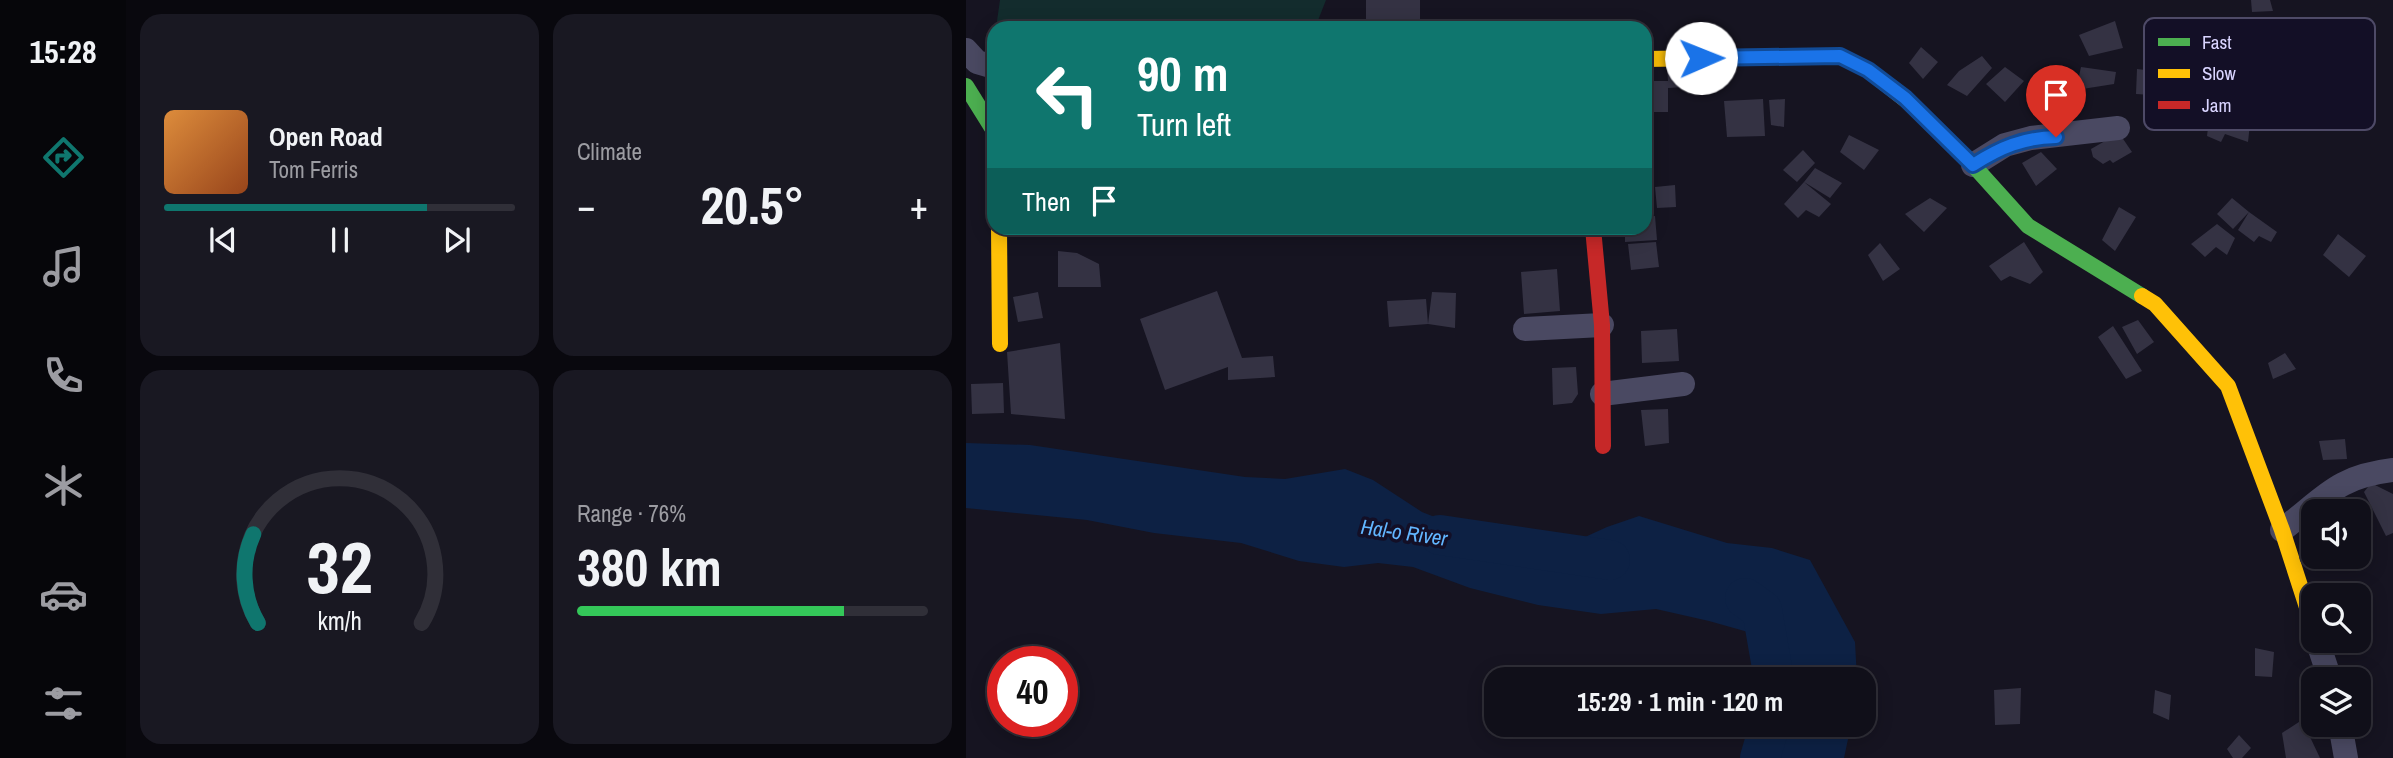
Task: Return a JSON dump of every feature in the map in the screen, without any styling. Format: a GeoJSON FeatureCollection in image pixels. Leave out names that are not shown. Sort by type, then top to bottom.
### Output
{"type":"FeatureCollection","features":[{"type":"Feature","properties":{"kind":"street"},"geometry":{"type":"LineString","coordinates":[[966,50],[977,62],[987,65]]}},
{"type":"Feature","properties":{"kind":"street"},"geometry":{"type":"LineString","coordinates":[[1652,59],[1840,56],[1868,70],[1905,98],[1973,165],[2028,226],[2155,304],[2228,386],[2301,588]]}},
{"type":"Feature","properties":{"kind":"street"},"geometry":{"type":"LineString","coordinates":[[966,86],[987,120]]}},
{"type":"Feature","properties":{"kind":"street"},"geometry":{"type":"LineString","coordinates":[[1973,165],[2006,145],[2031,138],[2118,128]]}},
{"type":"Feature","properties":{"kind":"street"},"geometry":{"type":"LineString","coordinates":[[999,235],[1000,344]]}},
{"type":"Feature","properties":{"kind":"street"},"geometry":{"type":"LineString","coordinates":[[1594,235],[1602,325],[1603,446]]}},
{"type":"Feature","properties":{"kind":"street"},"geometry":{"type":"LineString","coordinates":[[1525,329],[1602,325]]}},
{"type":"Feature","properties":{"kind":"street"},"geometry":{"type":"LineString","coordinates":[[1602,394],[1683,384]]}},
{"type":"Feature","properties":{"kind":"street"},"geometry":{"type":"LineString","coordinates":[[2282,530],[2342,482],[2363,474],[2393,470]]}},
{"type":"Feature","properties":{"kind":"street"},"geometry":{"type":"LineString","coordinates":[[2342,737],[2346,758]]}},
{"type":"Feature","properties":{"kind":"green space"},"geometry":{"type":"Polygon","coordinates":[[[1000,0],[1326,0],[1318,21],[997,21],[1000,0]]]}},
{"type":"Feature","properties":{"kind":"water"},"geometry":{"type":"Polygon","coordinates":[[[966,443],[1030,445],[1245,477],[1285,479],[1345,469],[1373,480],[1422,512],[1539,558],[1607,527],[1639,516],[1727,543],[1772,548],[1810,560],[1855,642],[1856,667],[1785,667],[1782,649],[1748,632],[1656,609],[1601,614],[1538,605],[1470,588],[1413,567],[1378,563],[1344,567],[1299,561],[1241,543],[1154,533],[1087,520],[966,508],[966,443]]]}},
{"type":"Feature","properties":{"kind":"water"},"geometry":{"type":"Polygon","coordinates":[[[1778,737],[1848,737],[1844,758],[1773,758],[1772,749],[1778,737]]]}},
{"type":"Feature","properties":{"kind":"building"},"geometry":{"type":"Polygon","coordinates":[[[1366,0],[1420,0],[1420,21],[1366,21],[1366,0]]]}},
{"type":"Feature","properties":{"kind":"building"},"geometry":{"type":"Polygon","coordinates":[[[2251,0],[2270,0],[2273,11],[2252,12],[2251,0]]]}},
{"type":"Feature","properties":{"kind":"building"},"geometry":{"type":"Polygon","coordinates":[[[2115,21],[2123,48],[2089,56],[2079,35],[2115,21]]]}},
{"type":"Feature","properties":{"kind":"building"},"geometry":{"type":"Polygon","coordinates":[[[1921,47],[1938,62],[1923,79],[1909,63],[1921,47]]]}},
{"type":"Feature","properties":{"kind":"building"},"geometry":{"type":"Polygon","coordinates":[[[1982,56],[1992,68],[1967,96],[1947,85],[1959,71],[1982,56]]]}},
{"type":"Feature","properties":{"kind":"building"},"geometry":{"type":"Polygon","coordinates":[[[1683,66],[1684,87],[1668,88],[1668,112],[1652,112],[1652,81],[1668,81],[1667,67],[1683,66]]]}},
{"type":"Feature","properties":{"kind":"building"},"geometry":{"type":"Polygon","coordinates":[[[2005,67],[2024,81],[2005,102],[1986,84],[2005,67]]]}},
{"type":"Feature","properties":{"kind":"building"},"geometry":{"type":"Polygon","coordinates":[[[2081,67],[2116,72],[2114,84],[2076,90],[2081,67]]]}},
{"type":"Feature","properties":{"kind":"building"},"geometry":{"type":"Polygon","coordinates":[[[2137,69],[2144,70],[2144,94],[2136,94],[2137,69]]]}},
{"type":"Feature","properties":{"kind":"building"},"geometry":{"type":"Polygon","coordinates":[[[1763,99],[1765,136],[1727,137],[1724,101],[1763,99]]]}},
{"type":"Feature","properties":{"kind":"building"},"geometry":{"type":"Polygon","coordinates":[[[1785,99],[1784,127],[1771,125],[1769,100],[1785,99]]]}},
{"type":"Feature","properties":{"kind":"building"},"geometry":{"type":"Polygon","coordinates":[[[2208,130],[2249,130],[2248,142],[2225,134],[2221,142],[2207,136],[2208,130]]]}},
{"type":"Feature","properties":{"kind":"building"},"geometry":{"type":"Polygon","coordinates":[[[2119,133],[2132,152],[2113,163],[2110,160],[2103,164],[2093,157],[2091,149],[2119,133]]]}},
{"type":"Feature","properties":{"kind":"building"},"geometry":{"type":"Polygon","coordinates":[[[1849,135],[1879,150],[1864,170],[1840,152],[1849,135]]]}},
{"type":"Feature","properties":{"kind":"building"},"geometry":{"type":"Polygon","coordinates":[[[1803,150],[1815,163],[1797,182],[1783,170],[1803,150]]]}},
{"type":"Feature","properties":{"kind":"building"},"geometry":{"type":"Polygon","coordinates":[[[2041,152],[2057,169],[2036,186],[2022,163],[2041,152]]]}},
{"type":"Feature","properties":{"kind":"building"},"geometry":{"type":"Polygon","coordinates":[[[1815,168],[1842,183],[1830,198],[1804,182],[1815,168]]]}},
{"type":"Feature","properties":{"kind":"building"},"geometry":{"type":"Polygon","coordinates":[[[1804,182],[1831,204],[1819,217],[1806,210],[1798,218],[1784,204],[1804,182]]]}},
{"type":"Feature","properties":{"kind":"building"},"geometry":{"type":"Polygon","coordinates":[[[1675,185],[1676,207],[1657,208],[1655,187],[1675,185]]]}},
{"type":"Feature","properties":{"kind":"building"},"geometry":{"type":"Polygon","coordinates":[[[1930,198],[1947,208],[1924,232],[1905,214],[1930,198]]]}},
{"type":"Feature","properties":{"kind":"building"},"geometry":{"type":"Polygon","coordinates":[[[2232,198],[2249,212],[2233,229],[2217,214],[2232,198]]]}},
{"type":"Feature","properties":{"kind":"building"},"geometry":{"type":"Polygon","coordinates":[[[2119,207],[2136,217],[2115,251],[2102,240],[2119,207]]]}},
{"type":"Feature","properties":{"kind":"building"},"geometry":{"type":"Polygon","coordinates":[[[2249,212],[2277,232],[2271,242],[2259,236],[2254,242],[2238,230],[2249,212]]]}},
{"type":"Feature","properties":{"kind":"building"},"geometry":{"type":"Polygon","coordinates":[[[1652,216],[1655,216],[1657,240],[1625,242],[1625,235],[1652,235],[1652,216]]]}},
{"type":"Feature","properties":{"kind":"building"},"geometry":{"type":"Polygon","coordinates":[[[2217,224],[2235,238],[2227,255],[2216,247],[2205,257],[2191,244],[2217,224]]]}},
{"type":"Feature","properties":{"kind":"building"},"geometry":{"type":"Polygon","coordinates":[[[2338,234],[2366,256],[2349,277],[2323,255],[2338,234]]]}},
{"type":"Feature","properties":{"kind":"building"},"geometry":{"type":"Polygon","coordinates":[[[1656,242],[1659,267],[1631,270],[1628,244],[1656,242]]]}},
{"type":"Feature","properties":{"kind":"building"},"geometry":{"type":"Polygon","coordinates":[[[2024,242],[2043,272],[2030,284],[2010,276],[2001,281],[1989,266],[2024,242]]]}},
{"type":"Feature","properties":{"kind":"building"},"geometry":{"type":"Polygon","coordinates":[[[1880,243],[1900,269],[1883,281],[1868,255],[1880,243]]]}},
{"type":"Feature","properties":{"kind":"building"},"geometry":{"type":"Polygon","coordinates":[[[1058,251],[1077,253],[1099,264],[1101,287],[1058,287],[1058,251]]]}},
{"type":"Feature","properties":{"kind":"building"},"geometry":{"type":"Polygon","coordinates":[[[1557,269],[1560,311],[1524,314],[1521,272],[1557,269]]]}},
{"type":"Feature","properties":{"kind":"building"},"geometry":{"type":"Polygon","coordinates":[[[1217,291],[1242,358],[1273,356],[1275,377],[1228,380],[1228,367],[1165,390],[1140,319],[1217,291]]]}},
{"type":"Feature","properties":{"kind":"building"},"geometry":{"type":"Polygon","coordinates":[[[1038,292],[1043,318],[1018,322],[1013,297],[1038,292]]]}},
{"type":"Feature","properties":{"kind":"building"},"geometry":{"type":"Polygon","coordinates":[[[1432,292],[1456,293],[1455,328],[1428,324],[1432,292]]]}},
{"type":"Feature","properties":{"kind":"building"},"geometry":{"type":"Polygon","coordinates":[[[1426,299],[1428,324],[1389,327],[1387,301],[1426,299]]]}},
{"type":"Feature","properties":{"kind":"building"},"geometry":{"type":"Polygon","coordinates":[[[2138,320],[2154,342],[2137,354],[2122,327],[2138,320]]]}},
{"type":"Feature","properties":{"kind":"building"},"geometry":{"type":"Polygon","coordinates":[[[2113,326],[2142,371],[2126,379],[2098,337],[2113,326]]]}},
{"type":"Feature","properties":{"kind":"building"},"geometry":{"type":"Polygon","coordinates":[[[1677,329],[1679,361],[1642,363],[1641,331],[1677,329]]]}},
{"type":"Feature","properties":{"kind":"building"},"geometry":{"type":"Polygon","coordinates":[[[1060,343],[1065,419],[1011,414],[1007,352],[1060,343]]]}},
{"type":"Feature","properties":{"kind":"building"},"geometry":{"type":"Polygon","coordinates":[[[2285,353],[2296,369],[2273,379],[2268,363],[2285,353]]]}},
{"type":"Feature","properties":{"kind":"building"},"geometry":{"type":"Polygon","coordinates":[[[1576,367],[1578,394],[1572,403],[1553,405],[1552,368],[1576,367]]]}},
{"type":"Feature","properties":{"kind":"building"},"geometry":{"type":"Polygon","coordinates":[[[1003,383],[1004,413],[972,414],[971,384],[1003,383]]]}},
{"type":"Feature","properties":{"kind":"building"},"geometry":{"type":"Polygon","coordinates":[[[1668,409],[1669,443],[1645,446],[1641,410],[1668,409]]]}},
{"type":"Feature","properties":{"kind":"building"},"geometry":{"type":"Polygon","coordinates":[[[2345,439],[2347,459],[2323,460],[2319,441],[2345,439]]]}},
{"type":"Feature","properties":{"kind":"building"},"geometry":{"type":"Polygon","coordinates":[[[2371,483],[2393,494],[2393,533],[2386,536],[2371,506],[2371,499],[2368,499],[2364,492],[2371,483]]]}},
{"type":"Feature","properties":{"kind":"building"},"geometry":{"type":"Polygon","coordinates":[[[2255,648],[2274,652],[2272,677],[2255,676],[2255,648]]]}},
{"type":"Feature","properties":{"kind":"building"},"geometry":{"type":"Polygon","coordinates":[[[2021,688],[2020,724],[1995,725],[1994,690],[2021,688]]]}},
{"type":"Feature","properties":{"kind":"building"},"geometry":{"type":"Polygon","coordinates":[[[2155,690],[2171,695],[2169,720],[2153,713],[2155,690]]]}},
{"type":"Feature","properties":{"kind":"building"},"geometry":{"type":"Polygon","coordinates":[[[2301,721],[2301,737],[2310,737],[2320,758],[2286,758],[2282,733],[2301,721]]]}},
{"type":"Feature","properties":{"kind":"building"},"geometry":{"type":"Polygon","coordinates":[[[2239,735],[2251,748],[2242,758],[2233,758],[2227,749],[2239,735]]]}},
{"type":"Feature","properties":{"kind":"waterway","name":"Hal-o River"},"geometry":{"type":"LineString","coordinates":[[1440,535],[1610,560]]}},
{"type":"Feature","properties":{"kind":"waterway","name":"Hal-o River"},"geometry":{"type":"LineString","coordinates":[[1745,598],[1762,610],[1772,667]]}},
{"type":"Feature","properties":{"kind":"waterway","name":"Hal-o River"},"geometry":{"type":"LineString","coordinates":[[1760,758],[1766,737]]}},
{"type":"Feature","properties":{"kind":"traffic: fast"},"geometry":{"type":"LineString","coordinates":[[966,86],[987,120]]}},
{"type":"Feature","properties":{"kind":"traffic: fast"},"geometry":{"type":"LineString","coordinates":[[1911,104],[1973,165],[2028,226],[2142,296]]}},
{"type":"Feature","properties":{"kind":"traffic: slow"},"geometry":{"type":"LineString","coordinates":[[1652,59],[1840,56],[1868,70],[1911,104]]}},
{"type":"Feature","properties":{"kind":"traffic: slow"},"geometry":{"type":"LineString","coordinates":[[999,235],[1000,344]]}},
{"type":"Feature","properties":{"kind":"traffic: slow"},"geometry":{"type":"LineString","coordinates":[[2142,296],[2155,304],[2228,386],[2301,589]]}},
{"type":"Feature","properties":{"kind":"traffic: jam"},"geometry":{"type":"LineString","coordinates":[[1594,235],[1602,325],[1603,446]]}},
{"type":"Feature","properties":{"kind":"route"},"geometry":{"type":"LineString","coordinates":[[1701,58],[1840,56],[1868,70],[1905,98],[1973,165],[2006,145],[2031,138],[2056,137]]}}]}
